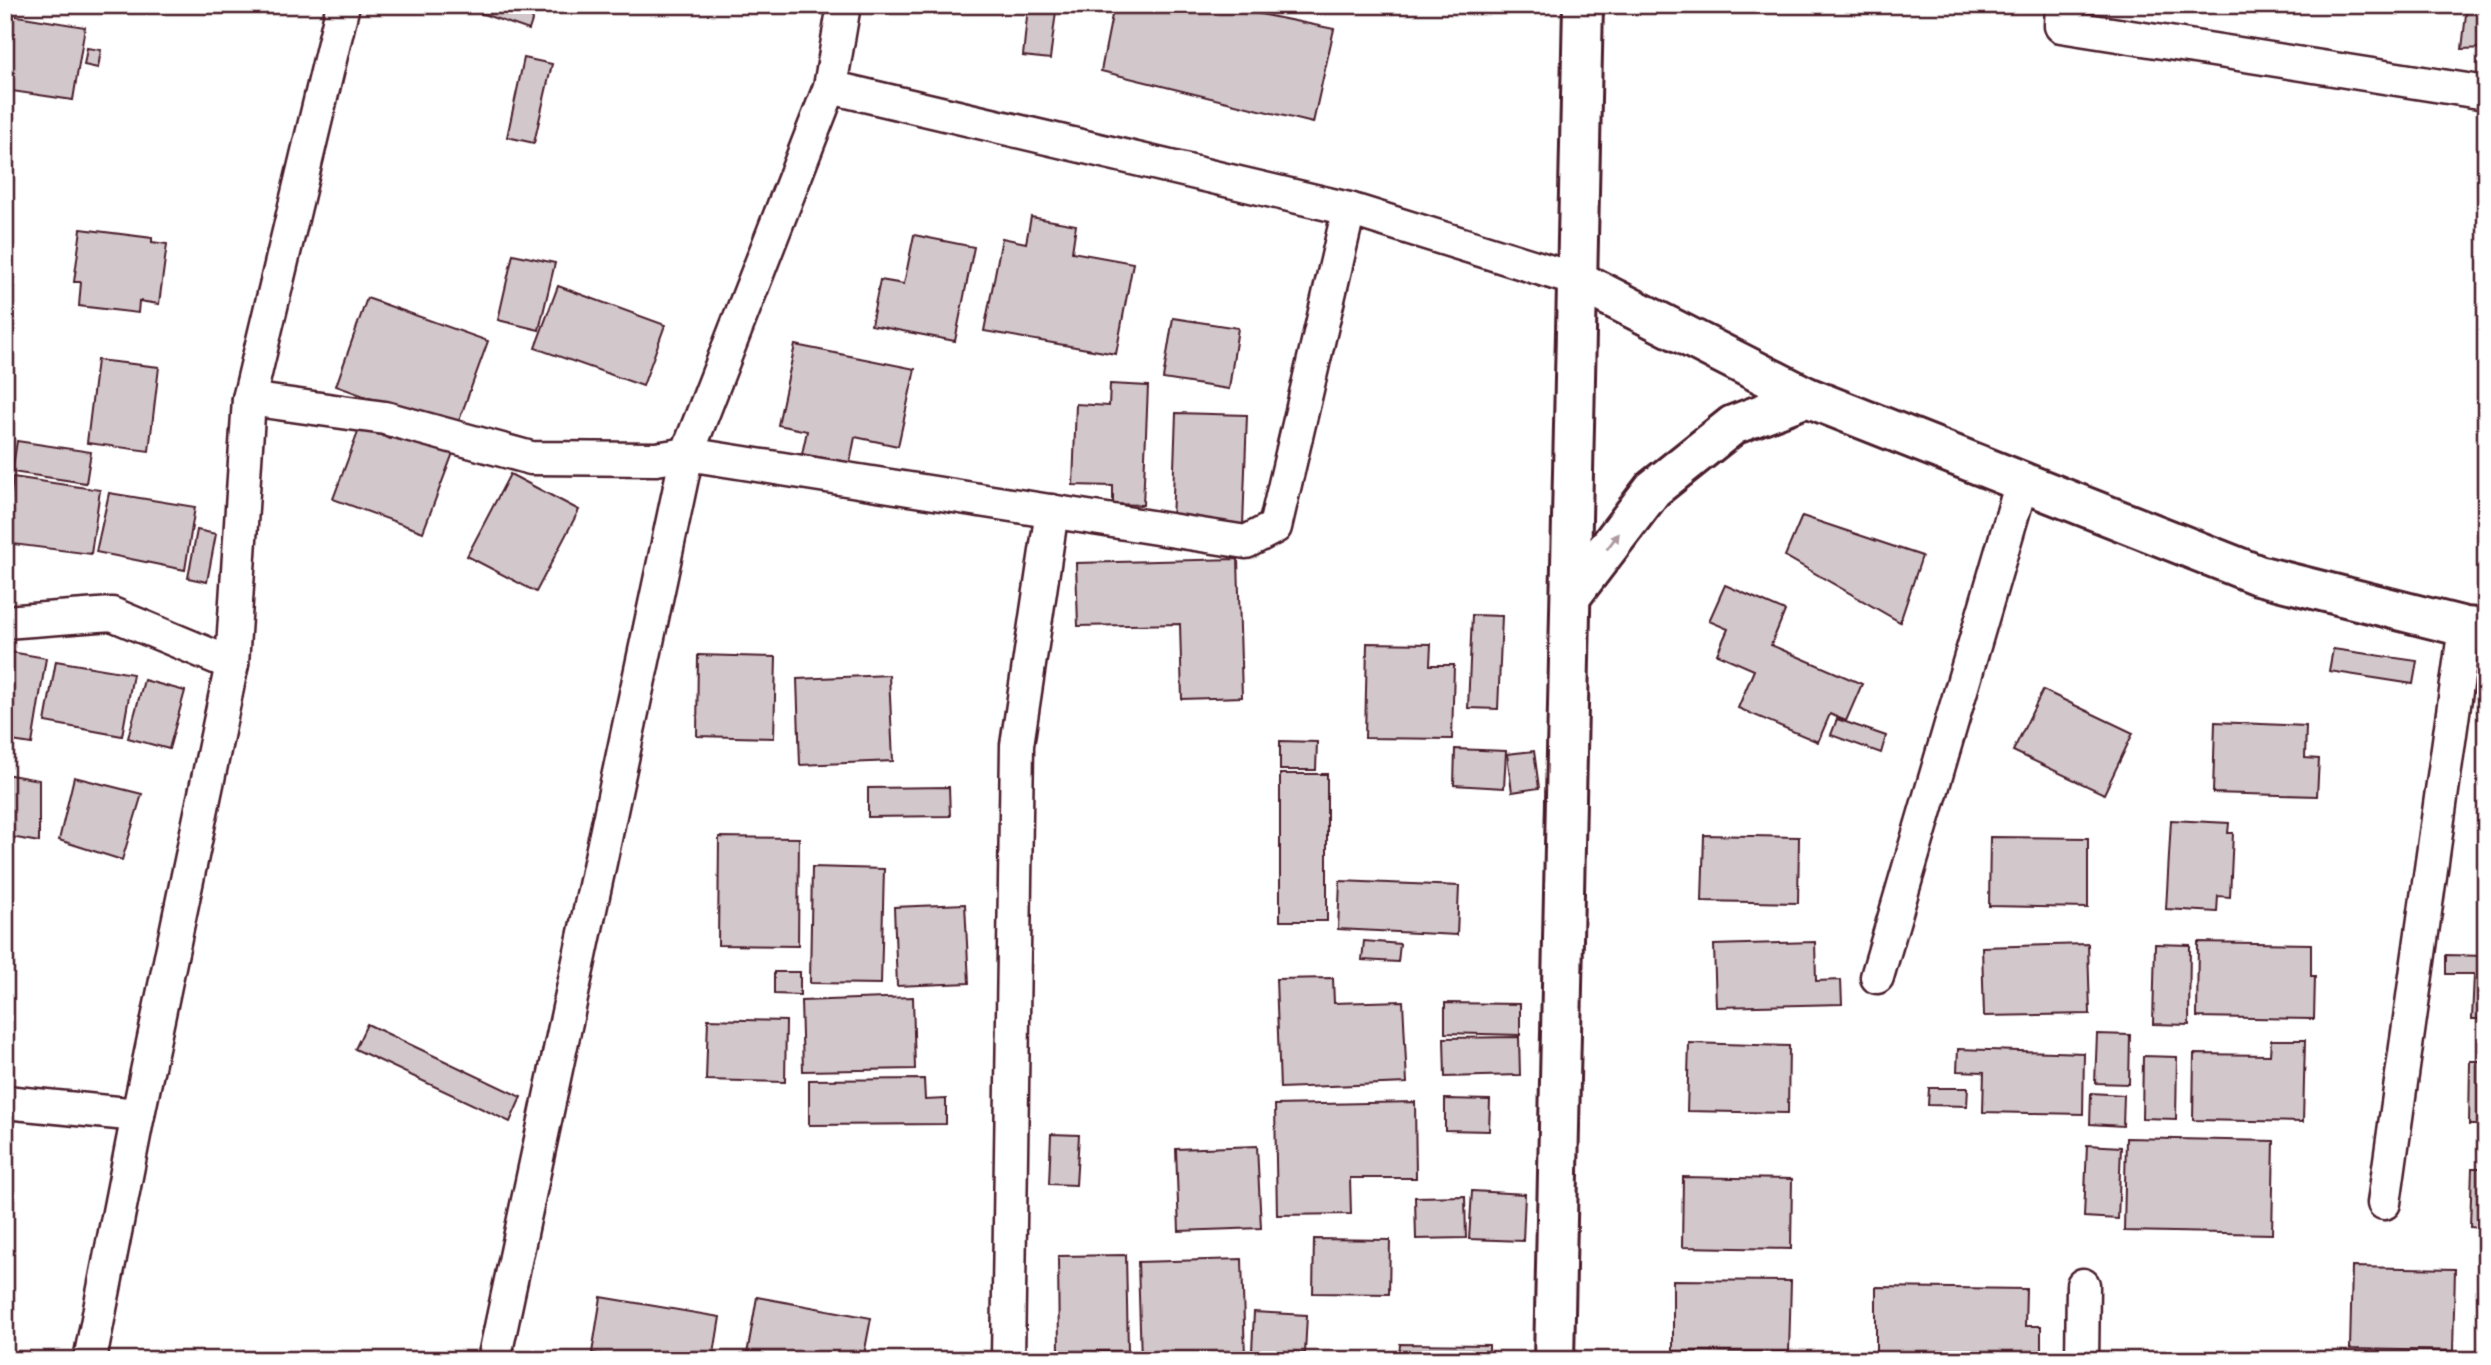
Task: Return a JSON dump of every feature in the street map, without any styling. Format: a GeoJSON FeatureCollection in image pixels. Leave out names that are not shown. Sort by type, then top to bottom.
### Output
{"type":"FeatureCollection","features":[{"type":"Feature","properties":{"kind":"street"},"geometry":{"type":"LineString","coordinates":[[90,1360],[232,664],[249,398],[343,5]]}},
{"type":"Feature","properties":{"kind":"street"},"geometry":{"type":"LineString","coordinates":[[494,1360],[687,454],[830,87],[844,5]]}},
{"type":"Feature","properties":{"kind":"street"},"geometry":{"type":"LineString","coordinates":[[1555,1360],[1583,5]]}},
{"type":"Feature","properties":{"kind":"street"},"geometry":{"type":"LineString","coordinates":[[2062,5],[2061,26],[2486,93]]}},
{"type":"Feature","properties":{"kind":"street"},"geometry":{"type":"LineString","coordinates":[[830,87],[1349,209],[1577,280],[1807,397],[2258,575],[2475,628],[2384,1203]]}},
{"type":"Feature","properties":{"kind":"street"},"geometry":{"type":"LineString","coordinates":[[249,398],[385,418],[531,457],[656,459],[687,454],[1246,541],[1275,527],[1349,209]]}},
{"type":"Feature","properties":{"kind":"street"},"geometry":{"type":"LineString","coordinates":[[1572,595],[1653,489],[1733,425],[1807,397]]}},
{"type":"Feature","properties":{"kind":"street"},"geometry":{"type":"LineString","coordinates":[[1877,977],[2022,482]]}},
{"type":"Feature","properties":{"kind":"street"},"geometry":{"type":"LineString","coordinates":[[1008,1360],[1017,745],[1052,511]]}},
{"type":"Feature","properties":{"kind":"street"},"geometry":{"type":"LineString","coordinates":[[5,622],[112,614],[232,664]]}},
{"type":"Feature","properties":{"kind":"street"},"geometry":{"type":"LineString","coordinates":[[5,1102],[138,1115]]}},
{"type":"Feature","properties":{"kind":"street"},"geometry":{"type":"LineString","coordinates":[[2082,1360],[2083,1285]]}},
{"type":"Feature","properties":{"kind":"building"},"geometry":{"type":"Polygon","coordinates":[[[457,5],[537,5],[529,30],[457,5]]]}},
{"type":"Feature","properties":{"kind":"building"},"geometry":{"type":"Polygon","coordinates":[[[1114,5],[1216,5],[1334,29],[1313,123],[1101,71],[1114,5]]]}},
{"type":"Feature","properties":{"kind":"building"},"geometry":{"type":"Polygon","coordinates":[[[2467,5],[2486,5],[2486,48],[2462,49],[2467,5]]]}},
{"type":"Feature","properties":{"kind":"building"},"geometry":{"type":"Polygon","coordinates":[[[1028,7],[1056,11],[1050,59],[1023,56],[1028,7]]]}},
{"type":"Feature","properties":{"kind":"building"},"geometry":{"type":"Polygon","coordinates":[[[5,14],[85,27],[73,100],[5,90],[5,14]]]}},
{"type":"Feature","properties":{"kind":"building"},"geometry":{"type":"Polygon","coordinates":[[[87,48],[101,50],[98,68],[84,65],[87,48]]]}},
{"type":"Feature","properties":{"kind":"building"},"geometry":{"type":"Polygon","coordinates":[[[524,58],[552,64],[534,143],[507,137],[524,58]]]}},
{"type":"Feature","properties":{"kind":"building"},"geometry":{"type":"Polygon","coordinates":[[[1031,217],[1076,225],[1072,252],[1133,263],[1116,354],[984,331],[1002,238],[1026,243],[1031,217]]]}},
{"type":"Feature","properties":{"kind":"building"},"geometry":{"type":"Polygon","coordinates":[[[81,229],[152,238],[152,242],[167,244],[159,304],[139,301],[138,313],[79,306],[81,282],[74,282],[81,229]]]}},
{"type":"Feature","properties":{"kind":"building"},"geometry":{"type":"Polygon","coordinates":[[[914,235],[974,247],[955,341],[871,325],[880,280],[904,284],[914,235]]]}},
{"type":"Feature","properties":{"kind":"building"},"geometry":{"type":"Polygon","coordinates":[[[513,254],[555,263],[539,330],[498,320],[513,254]]]}},
{"type":"Feature","properties":{"kind":"building"},"geometry":{"type":"Polygon","coordinates":[[[558,286],[665,325],[643,386],[535,348],[558,286]]]}},
{"type":"Feature","properties":{"kind":"building"},"geometry":{"type":"Polygon","coordinates":[[[367,298],[488,341],[456,429],[336,386],[367,298]]]}},
{"type":"Feature","properties":{"kind":"building"},"geometry":{"type":"Polygon","coordinates":[[[1173,318],[1238,328],[1229,389],[1163,379],[1173,318]]]}},
{"type":"Feature","properties":{"kind":"building"},"geometry":{"type":"Polygon","coordinates":[[[795,345],[915,369],[898,446],[855,437],[850,463],[802,454],[807,431],[778,425],[795,345]]]}},
{"type":"Feature","properties":{"kind":"building"},"geometry":{"type":"Polygon","coordinates":[[[97,360],[159,367],[149,451],[87,443],[97,360]]]}},
{"type":"Feature","properties":{"kind":"building"},"geometry":{"type":"Polygon","coordinates":[[[1110,384],[1148,386],[1143,505],[1113,504],[1113,486],[1073,485],[1076,404],[1109,406],[1110,384]]]}},
{"type":"Feature","properties":{"kind":"building"},"geometry":{"type":"Polygon","coordinates":[[[1176,413],[1247,415],[1243,526],[1172,523],[1176,413]]]}},
{"type":"Feature","properties":{"kind":"building"},"geometry":{"type":"Polygon","coordinates":[[[395,425],[456,445],[423,532],[333,499],[360,427],[390,439],[395,425]]]}},
{"type":"Feature","properties":{"kind":"building"},"geometry":{"type":"Polygon","coordinates":[[[17,441],[91,452],[86,483],[12,472],[17,441]]]}},
{"type":"Feature","properties":{"kind":"building"},"geometry":{"type":"Polygon","coordinates":[[[510,474],[579,510],[536,592],[467,556],[510,474]]]}},
{"type":"Feature","properties":{"kind":"building"},"geometry":{"type":"Polygon","coordinates":[[[13,477],[100,490],[91,554],[5,543],[13,477]]]}},
{"type":"Feature","properties":{"kind":"building"},"geometry":{"type":"Polygon","coordinates":[[[109,493],[195,507],[185,570],[96,552],[109,493]]]}},
{"type":"Feature","properties":{"kind":"building"},"geometry":{"type":"Polygon","coordinates":[[[1802,516],[1922,556],[1900,622],[1785,556],[1802,516]]]}},
{"type":"Feature","properties":{"kind":"building"},"geometry":{"type":"Polygon","coordinates":[[[197,530],[216,534],[207,582],[188,578],[197,530]]]}},
{"type":"Feature","properties":{"kind":"building"},"geometry":{"type":"Polygon","coordinates":[[[1238,559],[1242,697],[1182,699],[1180,624],[1078,626],[1076,563],[1238,559]]]}},
{"type":"Feature","properties":{"kind":"building"},"geometry":{"type":"Polygon","coordinates":[[[1725,585],[1785,611],[1771,645],[1862,684],[1846,721],[1830,714],[1818,742],[1738,708],[1754,670],[1717,654],[1728,629],[1709,621],[1725,585]]]}},
{"type":"Feature","properties":{"kind":"building"},"geometry":{"type":"Polygon","coordinates":[[[1472,615],[1502,616],[1498,709],[1468,708],[1472,615]]]}},
{"type":"Feature","properties":{"kind":"building"},"geometry":{"type":"Polygon","coordinates":[[[1367,643],[1431,644],[1430,665],[1454,665],[1452,739],[1365,738],[1367,643]]]}},
{"type":"Feature","properties":{"kind":"building"},"geometry":{"type":"Polygon","coordinates":[[[2333,649],[2417,661],[2413,684],[2329,671],[2333,649]]]}},
{"type":"Feature","properties":{"kind":"building"},"geometry":{"type":"Polygon","coordinates":[[[5,651],[46,658],[32,744],[5,740],[5,651]]]}},
{"type":"Feature","properties":{"kind":"building"},"geometry":{"type":"Polygon","coordinates":[[[698,655],[776,657],[774,738],[697,736],[698,655]]]}},
{"type":"Feature","properties":{"kind":"building"},"geometry":{"type":"Polygon","coordinates":[[[56,661],[133,674],[122,736],[45,722],[56,661]]]}},
{"type":"Feature","properties":{"kind":"building"},"geometry":{"type":"Polygon","coordinates":[[[889,675],[893,761],[800,765],[797,679],[889,675]]]}},
{"type":"Feature","properties":{"kind":"building"},"geometry":{"type":"Polygon","coordinates":[[[144,680],[185,691],[169,749],[128,738],[144,680]]]}},
{"type":"Feature","properties":{"kind":"building"},"geometry":{"type":"Polygon","coordinates":[[[2043,690],[2133,733],[2104,794],[2013,751],[2043,690]]]}},
{"type":"Feature","properties":{"kind":"building"},"geometry":{"type":"Polygon","coordinates":[[[1837,719],[1886,736],[1881,753],[1831,735],[1837,719]]]}},
{"type":"Feature","properties":{"kind":"building"},"geometry":{"type":"Polygon","coordinates":[[[2215,722],[2306,726],[2305,758],[2319,759],[2317,796],[2213,793],[2215,722]]]}},
{"type":"Feature","properties":{"kind":"building"},"geometry":{"type":"Polygon","coordinates":[[[1280,741],[1317,742],[1316,770],[1280,770],[1280,741]]]}},
{"type":"Feature","properties":{"kind":"building"},"geometry":{"type":"Polygon","coordinates":[[[1455,749],[1506,751],[1504,788],[1454,785],[1455,749]]]}},
{"type":"Feature","properties":{"kind":"building"},"geometry":{"type":"Polygon","coordinates":[[[1534,751],[1539,788],[1512,792],[1507,754],[1534,751]]]}},
{"type":"Feature","properties":{"kind":"building"},"geometry":{"type":"Polygon","coordinates":[[[5,774],[39,780],[39,842],[5,836],[5,774]]]}},
{"type":"Feature","properties":{"kind":"building"},"geometry":{"type":"Polygon","coordinates":[[[1280,774],[1327,774],[1327,921],[1280,921],[1280,774]]]}},
{"type":"Feature","properties":{"kind":"building"},"geometry":{"type":"Polygon","coordinates":[[[74,777],[142,794],[122,860],[59,840],[74,777]]]}},
{"type":"Feature","properties":{"kind":"building"},"geometry":{"type":"Polygon","coordinates":[[[949,787],[950,816],[868,817],[868,788],[949,787]]]}},
{"type":"Feature","properties":{"kind":"building"},"geometry":{"type":"Polygon","coordinates":[[[2171,820],[2229,823],[2228,833],[2233,833],[2230,897],[2218,896],[2217,912],[2166,909],[2171,820]]]}},
{"type":"Feature","properties":{"kind":"building"},"geometry":{"type":"Polygon","coordinates":[[[1704,835],[1799,837],[1798,903],[1702,901],[1704,835]]]}},
{"type":"Feature","properties":{"kind":"building"},"geometry":{"type":"Polygon","coordinates":[[[719,837],[799,838],[798,946],[718,945],[719,837]]]}},
{"type":"Feature","properties":{"kind":"building"},"geometry":{"type":"Polygon","coordinates":[[[1990,837],[2088,838],[2088,908],[1989,906],[1990,837]]]}},
{"type":"Feature","properties":{"kind":"building"},"geometry":{"type":"Polygon","coordinates":[[[812,867],[884,869],[881,984],[810,983],[812,867]]]}},
{"type":"Feature","properties":{"kind":"building"},"geometry":{"type":"Polygon","coordinates":[[[1340,881],[1459,886],[1457,935],[1338,929],[1340,881]]]}},
{"type":"Feature","properties":{"kind":"building"},"geometry":{"type":"Polygon","coordinates":[[[965,904],[969,983],[897,986],[894,907],[965,904]]]}},
{"type":"Feature","properties":{"kind":"building"},"geometry":{"type":"Polygon","coordinates":[[[1364,941],[1400,944],[1398,962],[1362,960],[1364,941]]]}},
{"type":"Feature","properties":{"kind":"building"},"geometry":{"type":"Polygon","coordinates":[[[1815,942],[1816,981],[1841,980],[1842,1004],[1716,1007],[1714,945],[1815,942]]]}},
{"type":"Feature","properties":{"kind":"building"},"geometry":{"type":"Polygon","coordinates":[[[2198,942],[2311,944],[2311,976],[2315,976],[2314,1019],[2197,1017],[2198,942]]]}},
{"type":"Feature","properties":{"kind":"building"},"geometry":{"type":"Polygon","coordinates":[[[2088,944],[2090,1014],[1984,1016],[1982,947],[2088,944]]]}},
{"type":"Feature","properties":{"kind":"building"},"geometry":{"type":"Polygon","coordinates":[[[2155,944],[2190,945],[2189,1025],[2153,1024],[2155,944]]]}},
{"type":"Feature","properties":{"kind":"building"},"geometry":{"type":"Polygon","coordinates":[[[2446,955],[2486,956],[2486,1019],[2472,1019],[2474,974],[2446,974],[2446,955]]]}},
{"type":"Feature","properties":{"kind":"building"},"geometry":{"type":"Polygon","coordinates":[[[774,972],[800,972],[800,995],[774,994],[774,972]]]}},
{"type":"Feature","properties":{"kind":"building"},"geometry":{"type":"Polygon","coordinates":[[[1333,978],[1334,1003],[1403,1001],[1407,1083],[1280,1088],[1276,979],[1333,978]]]}},
{"type":"Feature","properties":{"kind":"building"},"geometry":{"type":"Polygon","coordinates":[[[913,997],[915,1069],[803,1071],[801,1001],[913,997]]]}},
{"type":"Feature","properties":{"kind":"building"},"geometry":{"type":"Polygon","coordinates":[[[1445,1003],[1520,1004],[1520,1035],[1445,1033],[1445,1003]]]}},
{"type":"Feature","properties":{"kind":"building"},"geometry":{"type":"Polygon","coordinates":[[[708,1019],[786,1021],[785,1082],[706,1080],[708,1019]]]}},
{"type":"Feature","properties":{"kind":"building"},"geometry":{"type":"Polygon","coordinates":[[[367,1024],[521,1097],[510,1122],[355,1049],[367,1024]]]}},
{"type":"Feature","properties":{"kind":"building"},"geometry":{"type":"Polygon","coordinates":[[[2097,1034],[2130,1035],[2129,1084],[2095,1083],[2097,1034]]]}},
{"type":"Feature","properties":{"kind":"building"},"geometry":{"type":"Polygon","coordinates":[[[1519,1037],[1520,1075],[1445,1077],[1444,1038],[1519,1037]]]}},
{"type":"Feature","properties":{"kind":"building"},"geometry":{"type":"Polygon","coordinates":[[[2271,1040],[2305,1040],[2303,1122],[2193,1120],[2194,1054],[2270,1055],[2271,1040]]]}},
{"type":"Feature","properties":{"kind":"building"},"geometry":{"type":"Polygon","coordinates":[[[1689,1043],[1789,1046],[1788,1113],[1687,1111],[1689,1043]]]}},
{"type":"Feature","properties":{"kind":"building"},"geometry":{"type":"Polygon","coordinates":[[[1958,1049],[2084,1053],[2083,1114],[1983,1112],[1984,1072],[1957,1071],[1958,1049]]]}},
{"type":"Feature","properties":{"kind":"building"},"geometry":{"type":"Polygon","coordinates":[[[2143,1056],[2177,1057],[2176,1119],[2142,1118],[2143,1056]]]}},
{"type":"Feature","properties":{"kind":"building"},"geometry":{"type":"Polygon","coordinates":[[[2470,1061],[2486,1061],[2486,1125],[2469,1125],[2470,1061]]]}},
{"type":"Feature","properties":{"kind":"building"},"geometry":{"type":"Polygon","coordinates":[[[924,1079],[925,1100],[946,1099],[946,1124],[809,1125],[809,1080],[924,1079]]]}},
{"type":"Feature","properties":{"kind":"building"},"geometry":{"type":"Polygon","coordinates":[[[1929,1088],[1968,1088],[1967,1106],[1928,1105],[1929,1088]]]}},
{"type":"Feature","properties":{"kind":"building"},"geometry":{"type":"Polygon","coordinates":[[[2091,1093],[2124,1095],[2123,1126],[2090,1124],[2091,1093]]]}},
{"type":"Feature","properties":{"kind":"building"},"geometry":{"type":"Polygon","coordinates":[[[1445,1099],[1490,1100],[1489,1131],[1445,1130],[1445,1099]]]}},
{"type":"Feature","properties":{"kind":"building"},"geometry":{"type":"Polygon","coordinates":[[[1415,1102],[1416,1178],[1350,1178],[1351,1214],[1277,1215],[1275,1105],[1415,1102]]]}},
{"type":"Feature","properties":{"kind":"building"},"geometry":{"type":"Polygon","coordinates":[[[1051,1134],[1079,1135],[1076,1185],[1049,1184],[1051,1134]]]}},
{"type":"Feature","properties":{"kind":"building"},"geometry":{"type":"Polygon","coordinates":[[[2126,1138],[2274,1141],[2272,1234],[2124,1231],[2126,1138]]]}},
{"type":"Feature","properties":{"kind":"building"},"geometry":{"type":"Polygon","coordinates":[[[2087,1145],[2121,1147],[2118,1219],[2084,1217],[2087,1145]]]}},
{"type":"Feature","properties":{"kind":"building"},"geometry":{"type":"Polygon","coordinates":[[[1257,1146],[1261,1228],[1179,1231],[1176,1149],[1257,1146]]]}},
{"type":"Feature","properties":{"kind":"building"},"geometry":{"type":"Polygon","coordinates":[[[2472,1168],[2486,1168],[2486,1228],[2470,1227],[2472,1168]]]}},
{"type":"Feature","properties":{"kind":"building"},"geometry":{"type":"Polygon","coordinates":[[[1683,1177],[1792,1179],[1791,1249],[1682,1247],[1683,1177]]]}},
{"type":"Feature","properties":{"kind":"building"},"geometry":{"type":"Polygon","coordinates":[[[1472,1191],[1525,1194],[1523,1241],[1469,1239],[1472,1191]]]}},
{"type":"Feature","properties":{"kind":"building"},"geometry":{"type":"Polygon","coordinates":[[[1465,1196],[1466,1238],[1416,1239],[1415,1197],[1465,1196]]]}},
{"type":"Feature","properties":{"kind":"building"},"geometry":{"type":"Polygon","coordinates":[[[1314,1239],[1390,1240],[1389,1294],[1313,1293],[1314,1239]]]}},
{"type":"Feature","properties":{"kind":"building"},"geometry":{"type":"Polygon","coordinates":[[[1126,1255],[1128,1351],[1059,1352],[1058,1256],[1126,1255]]]}},
{"type":"Feature","properties":{"kind":"building"},"geometry":{"type":"Polygon","coordinates":[[[1242,1259],[1245,1357],[1228,1357],[1228,1360],[1141,1360],[1138,1262],[1242,1259]]]}},
{"type":"Feature","properties":{"kind":"building"},"geometry":{"type":"Polygon","coordinates":[[[2352,1267],[2455,1269],[2453,1351],[2350,1349],[2352,1267]]]}},
{"type":"Feature","properties":{"kind":"building"},"geometry":{"type":"Polygon","coordinates":[[[1673,1280],[1791,1281],[1789,1352],[1673,1351],[1673,1280]]]}},
{"type":"Feature","properties":{"kind":"building"},"geometry":{"type":"Polygon","coordinates":[[[1876,1287],[2026,1289],[2025,1326],[2041,1326],[2041,1356],[1876,1353],[1876,1287]]]}},
{"type":"Feature","properties":{"kind":"building"},"geometry":{"type":"Polygon","coordinates":[[[601,1297],[720,1317],[713,1360],[634,1360],[592,1353],[601,1297]]]}},
{"type":"Feature","properties":{"kind":"building"},"geometry":{"type":"Polygon","coordinates":[[[757,1297],[871,1318],[863,1360],[746,1360],[757,1297]]]}},
{"type":"Feature","properties":{"kind":"building"},"geometry":{"type":"Polygon","coordinates":[[[1254,1312],[1307,1315],[1305,1353],[1252,1351],[1254,1312]]]}},
{"type":"Feature","properties":{"kind":"building"},"geometry":{"type":"Polygon","coordinates":[[[1400,1344],[1489,1345],[1489,1360],[1399,1360],[1400,1344]]]}}]}
